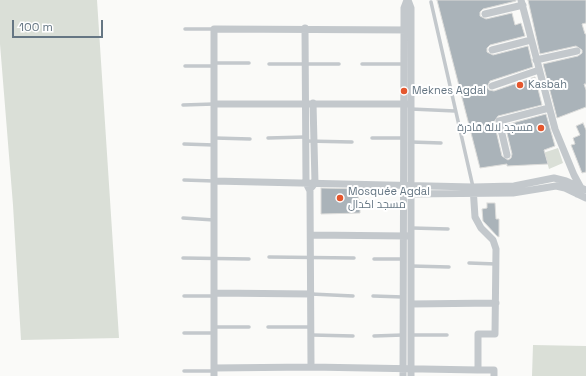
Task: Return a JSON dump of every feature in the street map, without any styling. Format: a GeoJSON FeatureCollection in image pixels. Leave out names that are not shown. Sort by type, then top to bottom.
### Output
{"type":"FeatureCollection","features":[{"type":"Feature","properties":{"kind":"street"},"geometry":{"type":"LineString","coordinates":[[408,0],[411,8],[407,30],[404,64],[409,106],[404,138],[408,185],[412,195],[411,373]]}},
{"type":"Feature","properties":{"kind":"street"},"geometry":{"type":"LineString","coordinates":[[485,14],[522,2],[536,60],[558,136],[580,191]]}},
{"type":"Feature","properties":{"kind":"street"},"geometry":{"type":"LineString","coordinates":[[407,30],[305,28],[214,29],[214,372],[309,367],[411,373],[494,370],[494,376]]}},
{"type":"Feature","properties":{"kind":"street"},"geometry":{"type":"LineString","coordinates":[[305,28],[306,183],[310,191],[312,327],[309,367],[306,376]]}},
{"type":"Feature","properties":{"kind":"street"},"geometry":{"type":"LineString","coordinates":[[402,372],[404,194],[408,185],[411,142],[407,30]]}},
{"type":"Feature","properties":{"kind":"street"},"geometry":{"type":"LineString","coordinates":[[492,50],[531,40]]}},
{"type":"Feature","properties":{"kind":"street"},"geometry":{"type":"LineString","coordinates":[[536,60],[577,51]]}},
{"type":"Feature","properties":{"kind":"street"},"geometry":{"type":"LineString","coordinates":[[492,86],[539,70]]}},
{"type":"Feature","properties":{"kind":"street"},"geometry":{"type":"LineString","coordinates":[[215,104],[313,103],[409,106]]}},
{"type":"Feature","properties":{"kind":"street"},"geometry":{"type":"LineString","coordinates":[[310,191],[314,183],[313,103]]}},
{"type":"Feature","properties":{"kind":"street"},"geometry":{"type":"LineString","coordinates":[[507,156],[499,121],[550,108]]}},
{"type":"Feature","properties":{"kind":"street"},"geometry":{"type":"LineString","coordinates":[[574,175],[574,184]]}},
{"type":"Feature","properties":{"kind":"street"},"geometry":{"type":"LineString","coordinates":[[404,194],[412,195],[514,186],[554,178],[574,184],[586,198]]}},
{"type":"Feature","properties":{"kind":"street"},"geometry":{"type":"LineString","coordinates":[[214,181],[408,185],[513,193],[553,186],[580,191]]}},
{"type":"Feature","properties":{"kind":"street"},"geometry":{"type":"LineString","coordinates":[[474,190],[475,217],[495,244],[496,264],[495,334],[478,334],[478,370]]}},
{"type":"Feature","properties":{"kind":"street"},"geometry":{"type":"LineString","coordinates":[[311,235],[411,236]]}},
{"type":"Feature","properties":{"kind":"street"},"geometry":{"type":"LineString","coordinates":[[214,295],[311,294]]}},
{"type":"Feature","properties":{"kind":"street"},"geometry":{"type":"LineString","coordinates":[[411,304],[496,303]]}},
{"type":"Feature","properties":{"kind":"lane"},"geometry":{"type":"LineString","coordinates":[[431,2],[474,190]]}},
{"type":"Feature","properties":{"kind":"lane"},"geometry":{"type":"LineString","coordinates":[[185,29],[214,29]]}},
{"type":"Feature","properties":{"kind":"lane"},"geometry":{"type":"LineString","coordinates":[[185,66],[249,63]]}},
{"type":"Feature","properties":{"kind":"lane"},"geometry":{"type":"LineString","coordinates":[[269,64],[340,64]]}},
{"type":"Feature","properties":{"kind":"lane"},"geometry":{"type":"LineString","coordinates":[[362,64],[404,64]]}},
{"type":"Feature","properties":{"kind":"lane"},"geometry":{"type":"LineString","coordinates":[[183,105],[215,104]]}},
{"type":"Feature","properties":{"kind":"lane"},"geometry":{"type":"LineString","coordinates":[[409,106],[455,111]]}},
{"type":"Feature","properties":{"kind":"lane"},"geometry":{"type":"LineString","coordinates":[[268,138],[352,142]]}},
{"type":"Feature","properties":{"kind":"lane"},"geometry":{"type":"LineString","coordinates":[[372,138],[404,138]]}},
{"type":"Feature","properties":{"kind":"lane"},"geometry":{"type":"LineString","coordinates":[[184,144],[250,139]]}},
{"type":"Feature","properties":{"kind":"lane"},"geometry":{"type":"LineString","coordinates":[[411,142],[441,143]]}},
{"type":"Feature","properties":{"kind":"lane"},"geometry":{"type":"LineString","coordinates":[[184,180],[214,181]]}},
{"type":"Feature","properties":{"kind":"lane"},"geometry":{"type":"LineString","coordinates":[[183,218],[214,220]]}},
{"type":"Feature","properties":{"kind":"lane"},"geometry":{"type":"LineString","coordinates":[[411,228],[448,229]]}},
{"type":"Feature","properties":{"kind":"lane"},"geometry":{"type":"LineString","coordinates":[[183,258],[249,259]]}},
{"type":"Feature","properties":{"kind":"lane"},"geometry":{"type":"LineString","coordinates":[[269,258],[354,258]]}},
{"type":"Feature","properties":{"kind":"lane"},"geometry":{"type":"LineString","coordinates":[[374,259],[403,259]]}},
{"type":"Feature","properties":{"kind":"lane"},"geometry":{"type":"LineString","coordinates":[[469,263],[496,264]]}},
{"type":"Feature","properties":{"kind":"lane"},"geometry":{"type":"LineString","coordinates":[[411,266],[449,267]]}},
{"type":"Feature","properties":{"kind":"lane"},"geometry":{"type":"LineString","coordinates":[[311,294],[353,296]]}},
{"type":"Feature","properties":{"kind":"lane"},"geometry":{"type":"LineString","coordinates":[[184,296],[214,295]]}},
{"type":"Feature","properties":{"kind":"lane"},"geometry":{"type":"LineString","coordinates":[[373,296],[403,296]]}},
{"type":"Feature","properties":{"kind":"lane"},"geometry":{"type":"LineString","coordinates":[[184,334],[249,327]]}},
{"type":"Feature","properties":{"kind":"lane"},"geometry":{"type":"LineString","coordinates":[[268,327],[312,327]]}},
{"type":"Feature","properties":{"kind":"lane"},"geometry":{"type":"LineString","coordinates":[[312,335],[353,336]]}},
{"type":"Feature","properties":{"kind":"lane"},"geometry":{"type":"LineString","coordinates":[[374,336],[403,335]]}},
{"type":"Feature","properties":{"kind":"lane"},"geometry":{"type":"LineString","coordinates":[[411,335],[447,335]]}},
{"type":"Feature","properties":{"kind":"lane"},"geometry":{"type":"LineString","coordinates":[[184,371],[214,372]]}},
{"type":"Feature","properties":{"kind":"shaded area"},"geometry":{"type":"Polygon","coordinates":[[[0,0],[97,0],[119,338],[21,340],[13,205],[0,44],[0,0]]]}},
{"type":"Feature","properties":{"kind":"shaded area"},"geometry":{"type":"Polygon","coordinates":[[[558,148],[563,163],[549,169],[546,158],[540,154],[558,148]]]}},
{"type":"Feature","properties":{"kind":"shaded area"},"geometry":{"type":"Polygon","coordinates":[[[533,345],[586,346],[586,376],[532,376],[533,345]]]}},
{"type":"Feature","properties":{"kind":"building","name":"Kasbah"},"geometry":{"type":"Polygon","coordinates":[[[437,0],[516,0],[483,9],[480,12],[480,16],[486,19],[512,13],[515,25],[521,23],[525,36],[490,45],[487,48],[487,52],[493,55],[528,46],[533,67],[490,81],[487,87],[489,90],[494,91],[535,77],[542,105],[498,116],[494,122],[502,156],[508,160],[511,158],[512,154],[505,125],[546,114],[555,146],[544,150],[548,164],[507,166],[507,164],[480,168],[437,0]]]}},
{"type":"Feature","properties":{"kind":"building"},"geometry":{"type":"Polygon","coordinates":[[[528,0],[586,0],[586,23],[582,24],[586,34],[586,84],[584,84],[586,90],[586,107],[557,118],[543,64],[578,56],[582,53],[582,50],[576,46],[540,54],[528,0]]]}},
{"type":"Feature","properties":{"kind":"building"},"geometry":{"type":"Polygon","coordinates":[[[583,123],[586,130],[586,172],[582,173],[571,145],[575,144],[573,138],[580,135],[576,126],[583,123]]]}},
{"type":"Feature","properties":{"kind":"building","name":"Mosquée Agdal مسجد اكدال"},"geometry":{"type":"Polygon","coordinates":[[[321,188],[364,189],[364,193],[357,194],[360,202],[360,213],[321,214],[321,188]]]}},
{"type":"Feature","properties":{"kind":"building"},"geometry":{"type":"Polygon","coordinates":[[[487,203],[495,203],[496,219],[499,219],[499,237],[483,221],[482,209],[487,208],[487,203]]]}},
{"type":"Feature","properties":{"kind":"place","name":"Kasbah"},"geometry":{"type":"Point","coordinates":[520,85]}},
{"type":"Feature","properties":{"kind":"place","name":"Meknes Agdal"},"geometry":{"type":"Point","coordinates":[404,91]}},
{"type":"Feature","properties":{"kind":"place","name":"مسجد لالة قادرة"},"geometry":{"type":"Point","coordinates":[541,128]}},
{"type":"Feature","properties":{"kind":"place","name":"Mosquée Agdal مسجد اكدال"},"geometry":{"type":"Point","coordinates":[340,198]}}]}
